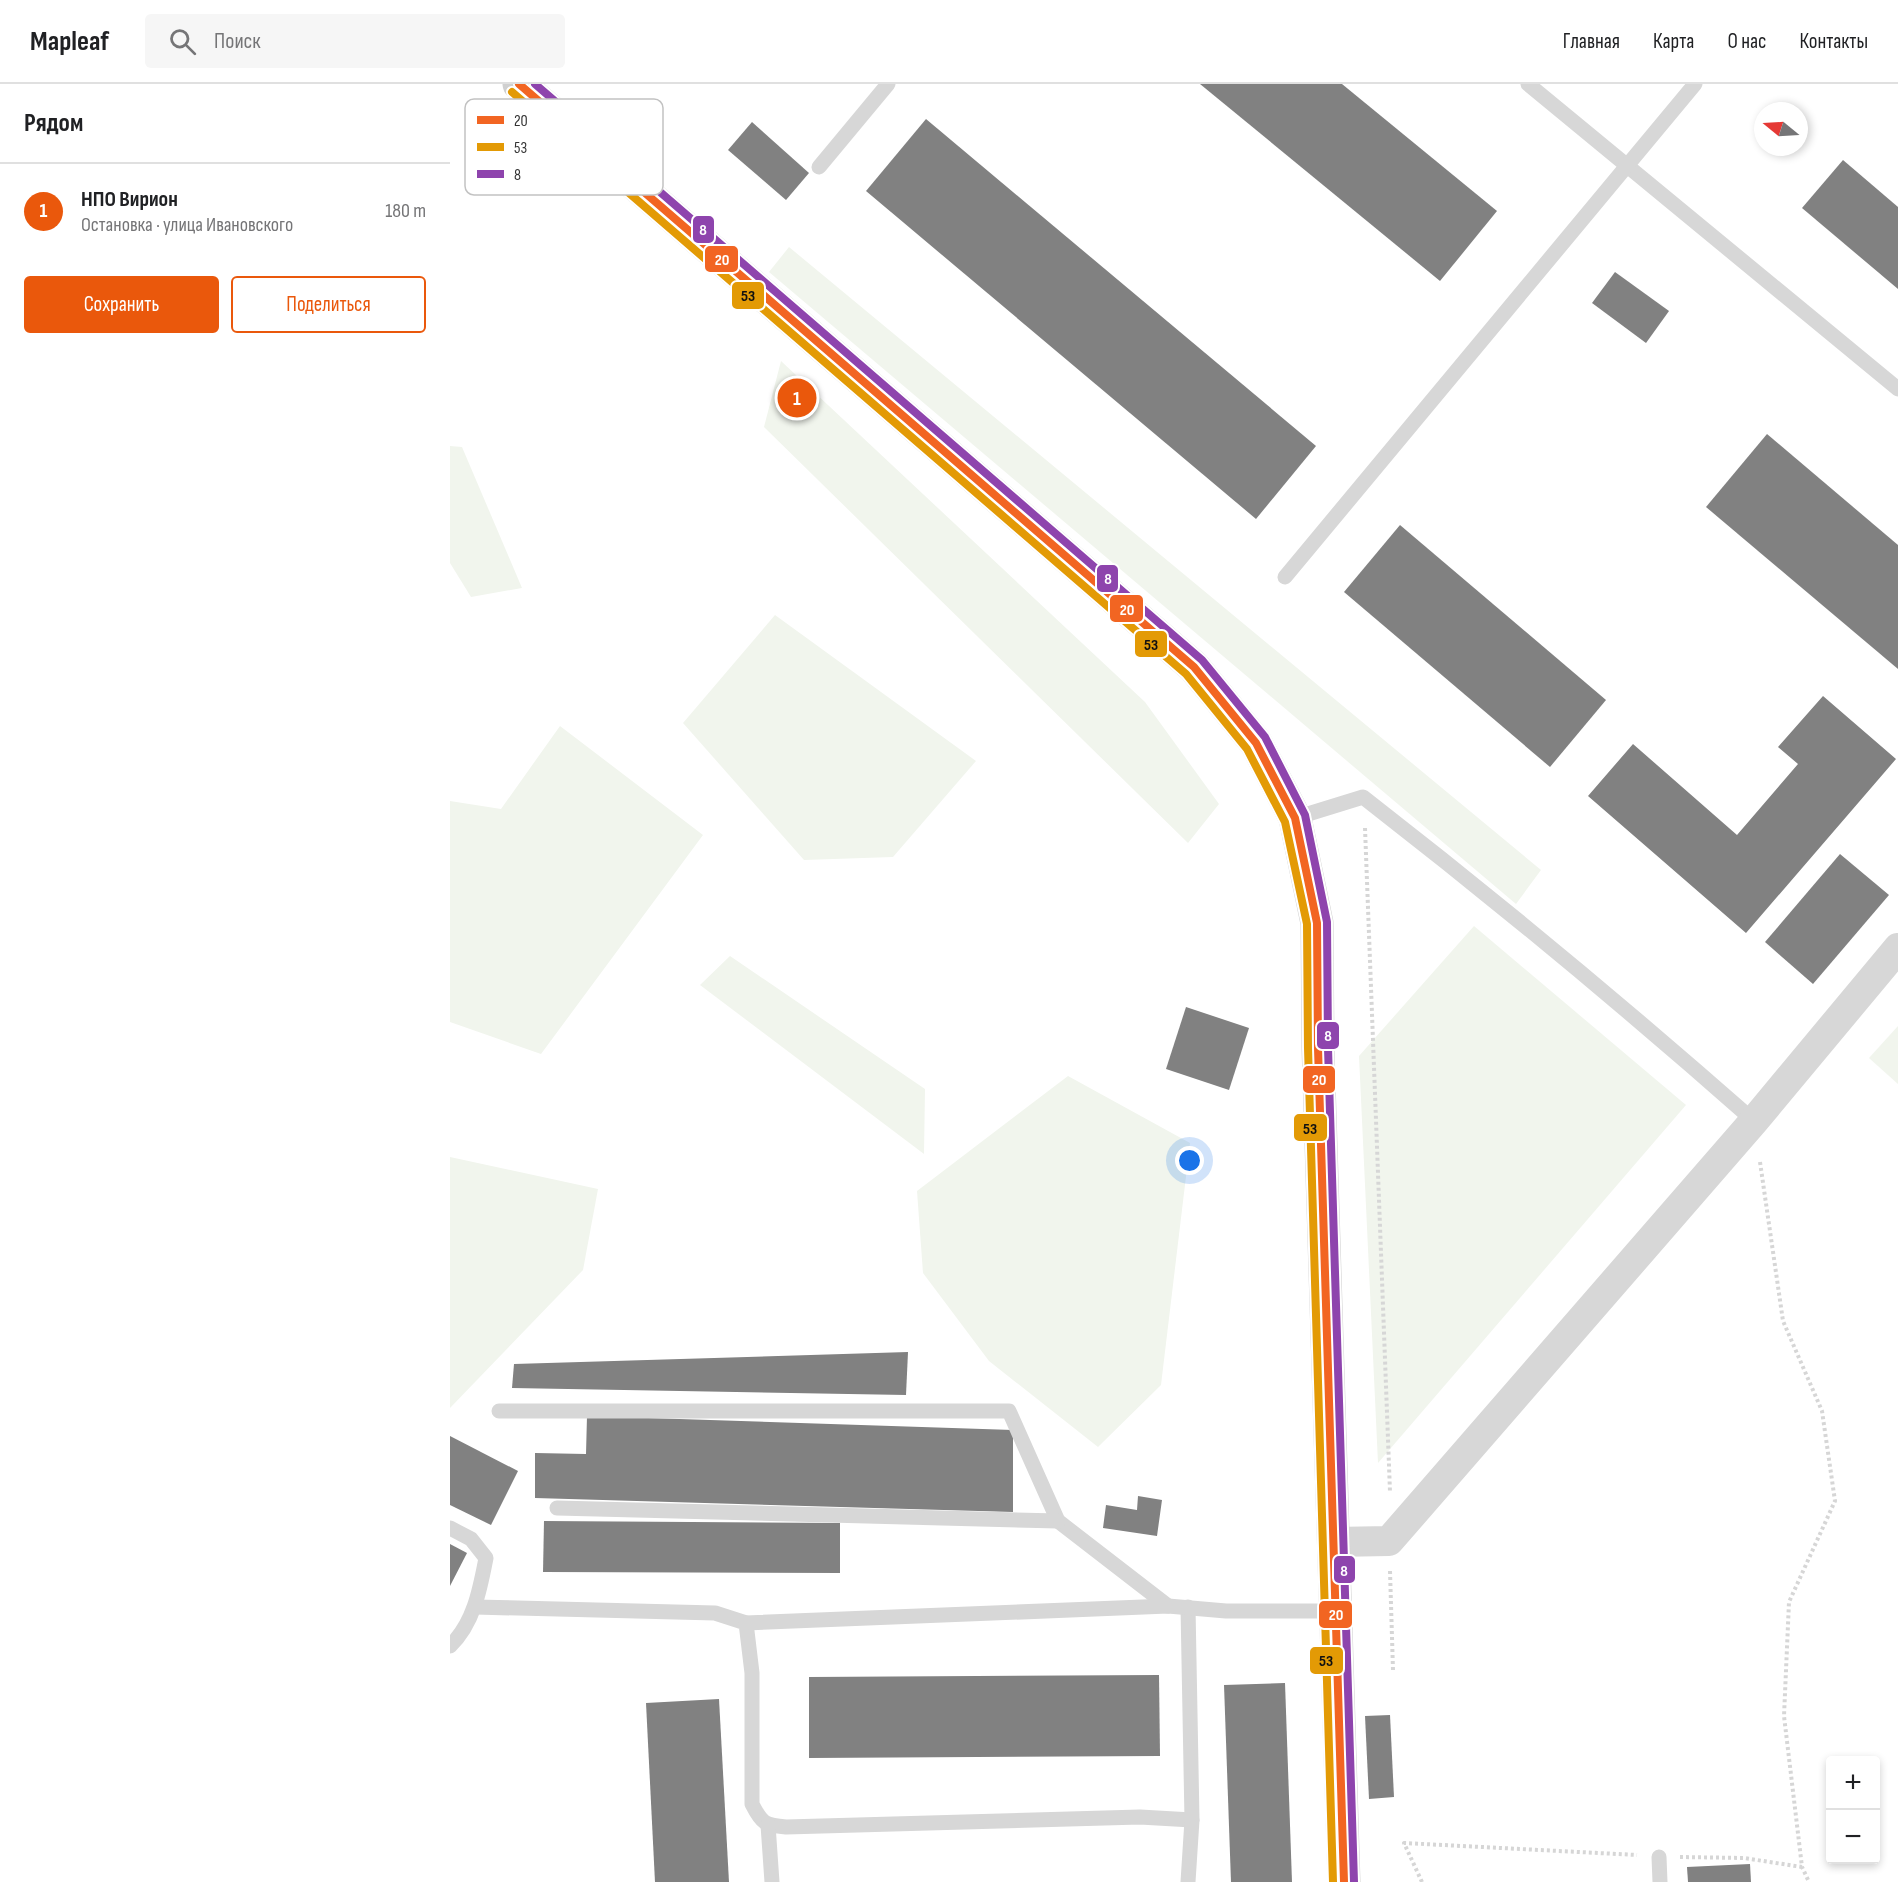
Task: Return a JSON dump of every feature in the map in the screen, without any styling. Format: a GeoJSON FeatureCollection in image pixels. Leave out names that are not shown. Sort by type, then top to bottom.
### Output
{"type":"FeatureCollection","features":[{"type":"Feature","properties":{"kind":"main road"},"geometry":{"type":"LineString","coordinates":[[519,84],[536,99]]}},
{"type":"Feature","properties":{"kind":"main road"},"geometry":{"type":"LineString","coordinates":[[648,195],[1194,667],[1257,743],[1295,818],[1317,923],[1319,1059],[1344,1882]]}},
{"type":"Feature","properties":{"kind":"street"},"geometry":{"type":"LineString","coordinates":[[1334,1542],[1389,1541],[1754,1121],[1898,948]]}},
{"type":"Feature","properties":{"kind":"lane"},"geometry":{"type":"LineString","coordinates":[[819,167],[888,84]]}},
{"type":"Feature","properties":{"kind":"lane"},"geometry":{"type":"LineString","coordinates":[[1528,84],[1898,388]]}},
{"type":"Feature","properties":{"kind":"lane"},"geometry":{"type":"LineString","coordinates":[[1285,577],[1695,84]]}},
{"type":"Feature","properties":{"kind":"lane"},"geometry":{"type":"LineString","coordinates":[[1295,818],[1364,797],[1482,890],[1661,1039],[1754,1121]]}},
{"type":"Feature","properties":{"kind":"lane"},"geometry":{"type":"LineString","coordinates":[[499,1412],[1009,1412],[1058,1521],[1168,1606]]}},
{"type":"Feature","properties":{"kind":"lane"},"geometry":{"type":"LineString","coordinates":[[557,1508],[1058,1521]]}},
{"type":"Feature","properties":{"kind":"lane"},"geometry":{"type":"LineString","coordinates":[[450,1528],[471,1539],[486,1558],[475,1607],[456,1640],[450,1646]]}},
{"type":"Feature","properties":{"kind":"lane"},"geometry":{"type":"LineString","coordinates":[[475,1607],[715,1613],[746,1623],[1168,1606],[1226,1611],[1335,1611]]}},
{"type":"Feature","properties":{"kind":"lane"},"geometry":{"type":"LineString","coordinates":[[1188,1607],[1191,1820],[1188,1882]]}},
{"type":"Feature","properties":{"kind":"lane"},"geometry":{"type":"LineString","coordinates":[[746,1623],[752,1673],[752,1804],[760,1820],[768,1825],[786,1827],[1140,1817],[1191,1820]]}},
{"type":"Feature","properties":{"kind":"lane"},"geometry":{"type":"LineString","coordinates":[[768,1825],[772,1882]]}},
{"type":"Feature","properties":{"kind":"lane"},"geometry":{"type":"LineString","coordinates":[[1659,1857],[1660,1882]]}},
{"type":"Feature","properties":{"kind":"path"},"geometry":{"type":"LineString","coordinates":[[1364,797],[1390,1470],[1389,1541],[1393,1670]]}},
{"type":"Feature","properties":{"kind":"path"},"geometry":{"type":"LineString","coordinates":[[1754,1121],[1783,1320],[1822,1411],[1835,1501],[1789,1602],[1784,1716],[1802,1867],[1809,1882]]}},
{"type":"Feature","properties":{"kind":"path"},"geometry":{"type":"LineString","coordinates":[[1422,1882],[1404,1843],[1659,1857],[1744,1858],[1802,1867]]}},
{"type":"Feature","properties":{"kind":"shaded area"},"geometry":{"type":"Polygon","coordinates":[[[789,247],[1541,870],[1516,904],[769,272],[789,247]]]}},
{"type":"Feature","properties":{"kind":"shaded area"},"geometry":{"type":"Polygon","coordinates":[[[781,361],[1145,702],[1219,804],[1188,843],[764,427],[781,361]]]}},
{"type":"Feature","properties":{"kind":"shaded area"},"geometry":{"type":"Polygon","coordinates":[[[450,446],[462,447],[522,588],[471,597],[450,563],[450,446]]]}},
{"type":"Feature","properties":{"kind":"shaded area"},"geometry":{"type":"Polygon","coordinates":[[[775,615],[976,761],[893,857],[804,860],[683,723],[775,615]]]}},
{"type":"Feature","properties":{"kind":"shaded area"},"geometry":{"type":"Polygon","coordinates":[[[560,726],[703,835],[541,1054],[450,1022],[450,801],[501,809],[560,726]]]}},
{"type":"Feature","properties":{"kind":"shaded area"},"geometry":{"type":"Polygon","coordinates":[[[1474,926],[1686,1105],[1378,1463],[1359,1056],[1474,926]]]}},
{"type":"Feature","properties":{"kind":"shaded area"},"geometry":{"type":"Polygon","coordinates":[[[730,956],[925,1089],[924,1154],[700,985],[730,956]]]}},
{"type":"Feature","properties":{"kind":"shaded area"},"geometry":{"type":"Polygon","coordinates":[[[1898,1026],[1898,1084],[1869,1058],[1898,1026]]]}},
{"type":"Feature","properties":{"kind":"shaded area"},"geometry":{"type":"Polygon","coordinates":[[[1068,1076],[1190,1143],[1161,1385],[1098,1447],[989,1361],[923,1273],[917,1191],[1068,1076]]]}},
{"type":"Feature","properties":{"kind":"shaded area"},"geometry":{"type":"Polygon","coordinates":[[[450,1157],[598,1189],[583,1270],[450,1408],[450,1157]]]}},
{"type":"Feature","properties":{"kind":"building"},"geometry":{"type":"Polygon","coordinates":[[[1200,84],[1342,84],[1497,211],[1440,281],[1200,84]]]}},
{"type":"Feature","properties":{"kind":"building"},"geometry":{"type":"Polygon","coordinates":[[[926,119],[1316,446],[1256,519],[866,191],[926,119]]]}},
{"type":"Feature","properties":{"kind":"building"},"geometry":{"type":"Polygon","coordinates":[[[752,122],[809,173],[786,200],[728,150],[752,122]]]}},
{"type":"Feature","properties":{"kind":"building"},"geometry":{"type":"Polygon","coordinates":[[[1843,160],[1898,207],[1898,289],[1802,208],[1843,160]]]}},
{"type":"Feature","properties":{"kind":"building"},"geometry":{"type":"Polygon","coordinates":[[[1615,272],[1669,311],[1646,343],[1592,303],[1615,272]]]}},
{"type":"Feature","properties":{"kind":"building"},"geometry":{"type":"Polygon","coordinates":[[[1767,434],[1898,545],[1898,669],[1706,507],[1767,434]]]}},
{"type":"Feature","properties":{"kind":"building"},"geometry":{"type":"Polygon","coordinates":[[[1400,525],[1606,700],[1550,767],[1344,592],[1400,525]]]}},
{"type":"Feature","properties":{"kind":"building"},"geometry":{"type":"Polygon","coordinates":[[[1823,696],[1896,759],[1746,933],[1588,796],[1633,744],[1737,835],[1798,764],[1778,747],[1823,696]]]}},
{"type":"Feature","properties":{"kind":"building"},"geometry":{"type":"Polygon","coordinates":[[[1840,854],[1889,895],[1813,984],[1765,942],[1840,854]]]}},
{"type":"Feature","properties":{"kind":"building"},"geometry":{"type":"Polygon","coordinates":[[[1186,1007],[1249,1028],[1229,1090],[1166,1069],[1186,1007]]]}},
{"type":"Feature","properties":{"kind":"building"},"geometry":{"type":"Polygon","coordinates":[[[908,1352],[906,1395],[512,1388],[514,1364],[908,1352]]]}},
{"type":"Feature","properties":{"kind":"building"},"geometry":{"type":"Polygon","coordinates":[[[587,1416],[1013,1430],[1013,1512],[535,1498],[535,1453],[586,1454],[587,1416]]]}},
{"type":"Feature","properties":{"kind":"building"},"geometry":{"type":"Polygon","coordinates":[[[450,1436],[518,1471],[491,1525],[450,1505],[450,1436]]]}},
{"type":"Feature","properties":{"kind":"building"},"geometry":{"type":"Polygon","coordinates":[[[1138,1496],[1162,1500],[1157,1536],[1103,1528],[1106,1505],[1137,1510],[1138,1496]]]}},
{"type":"Feature","properties":{"kind":"building"},"geometry":{"type":"Polygon","coordinates":[[[544,1521],[840,1523],[840,1573],[543,1572],[544,1521]]]}},
{"type":"Feature","properties":{"kind":"building"},"geometry":{"type":"Polygon","coordinates":[[[450,1544],[467,1553],[450,1586],[450,1544]]]}},
{"type":"Feature","properties":{"kind":"building"},"geometry":{"type":"Polygon","coordinates":[[[1159,1675],[1160,1756],[809,1758],[809,1677],[1159,1675]]]}},
{"type":"Feature","properties":{"kind":"building"},"geometry":{"type":"Polygon","coordinates":[[[1285,1683],[1292,1882],[1231,1882],[1224,1685],[1285,1683]]]}},
{"type":"Feature","properties":{"kind":"building"},"geometry":{"type":"Polygon","coordinates":[[[719,1699],[729,1882],[655,1882],[646,1703],[719,1699]]]}},
{"type":"Feature","properties":{"kind":"building"},"geometry":{"type":"Polygon","coordinates":[[[1390,1715],[1394,1797],[1369,1799],[1365,1716],[1390,1715]]]}},
{"type":"Feature","properties":{"kind":"building"},"geometry":{"type":"Polygon","coordinates":[[[1750,1864],[1751,1882],[1688,1882],[1687,1867],[1750,1864]]]}},
{"type":"Feature","properties":{"kind":"transit line","name":"20"},"geometry":{"type":"LineString","coordinates":[[519,84],[536,99]]}},
{"type":"Feature","properties":{"kind":"transit line","name":"8"},"geometry":{"type":"LineString","coordinates":[[535,84],[552,99]]}},
{"type":"Feature","properties":{"kind":"transit line","name":"53"},"geometry":{"type":"LineString","coordinates":[[512,92],[520,99]]}},
{"type":"Feature","properties":{"kind":"transit line","name":"53"},"geometry":{"type":"LineString","coordinates":[[631,195],[1186,674],[1247,749],[1285,822],[1307,924],[1308,1048],[1333,1882]]}},
{"type":"Feature","properties":{"kind":"transit line","name":"20"},"geometry":{"type":"LineString","coordinates":[[648,195],[1194,667],[1256,743],[1295,818],[1317,923],[1318,1048],[1344,1882]]}},
{"type":"Feature","properties":{"kind":"transit line","name":"8"},"geometry":{"type":"LineString","coordinates":[[663,195],[1202,660],[1265,737],[1305,815],[1327,922],[1328,1048],[1354,1882]]}},
{"type":"Feature","properties":{"kind":"place","name":"НПО Вирион"},"geometry":{"type":"Point","coordinates":[797,398]}}]}
